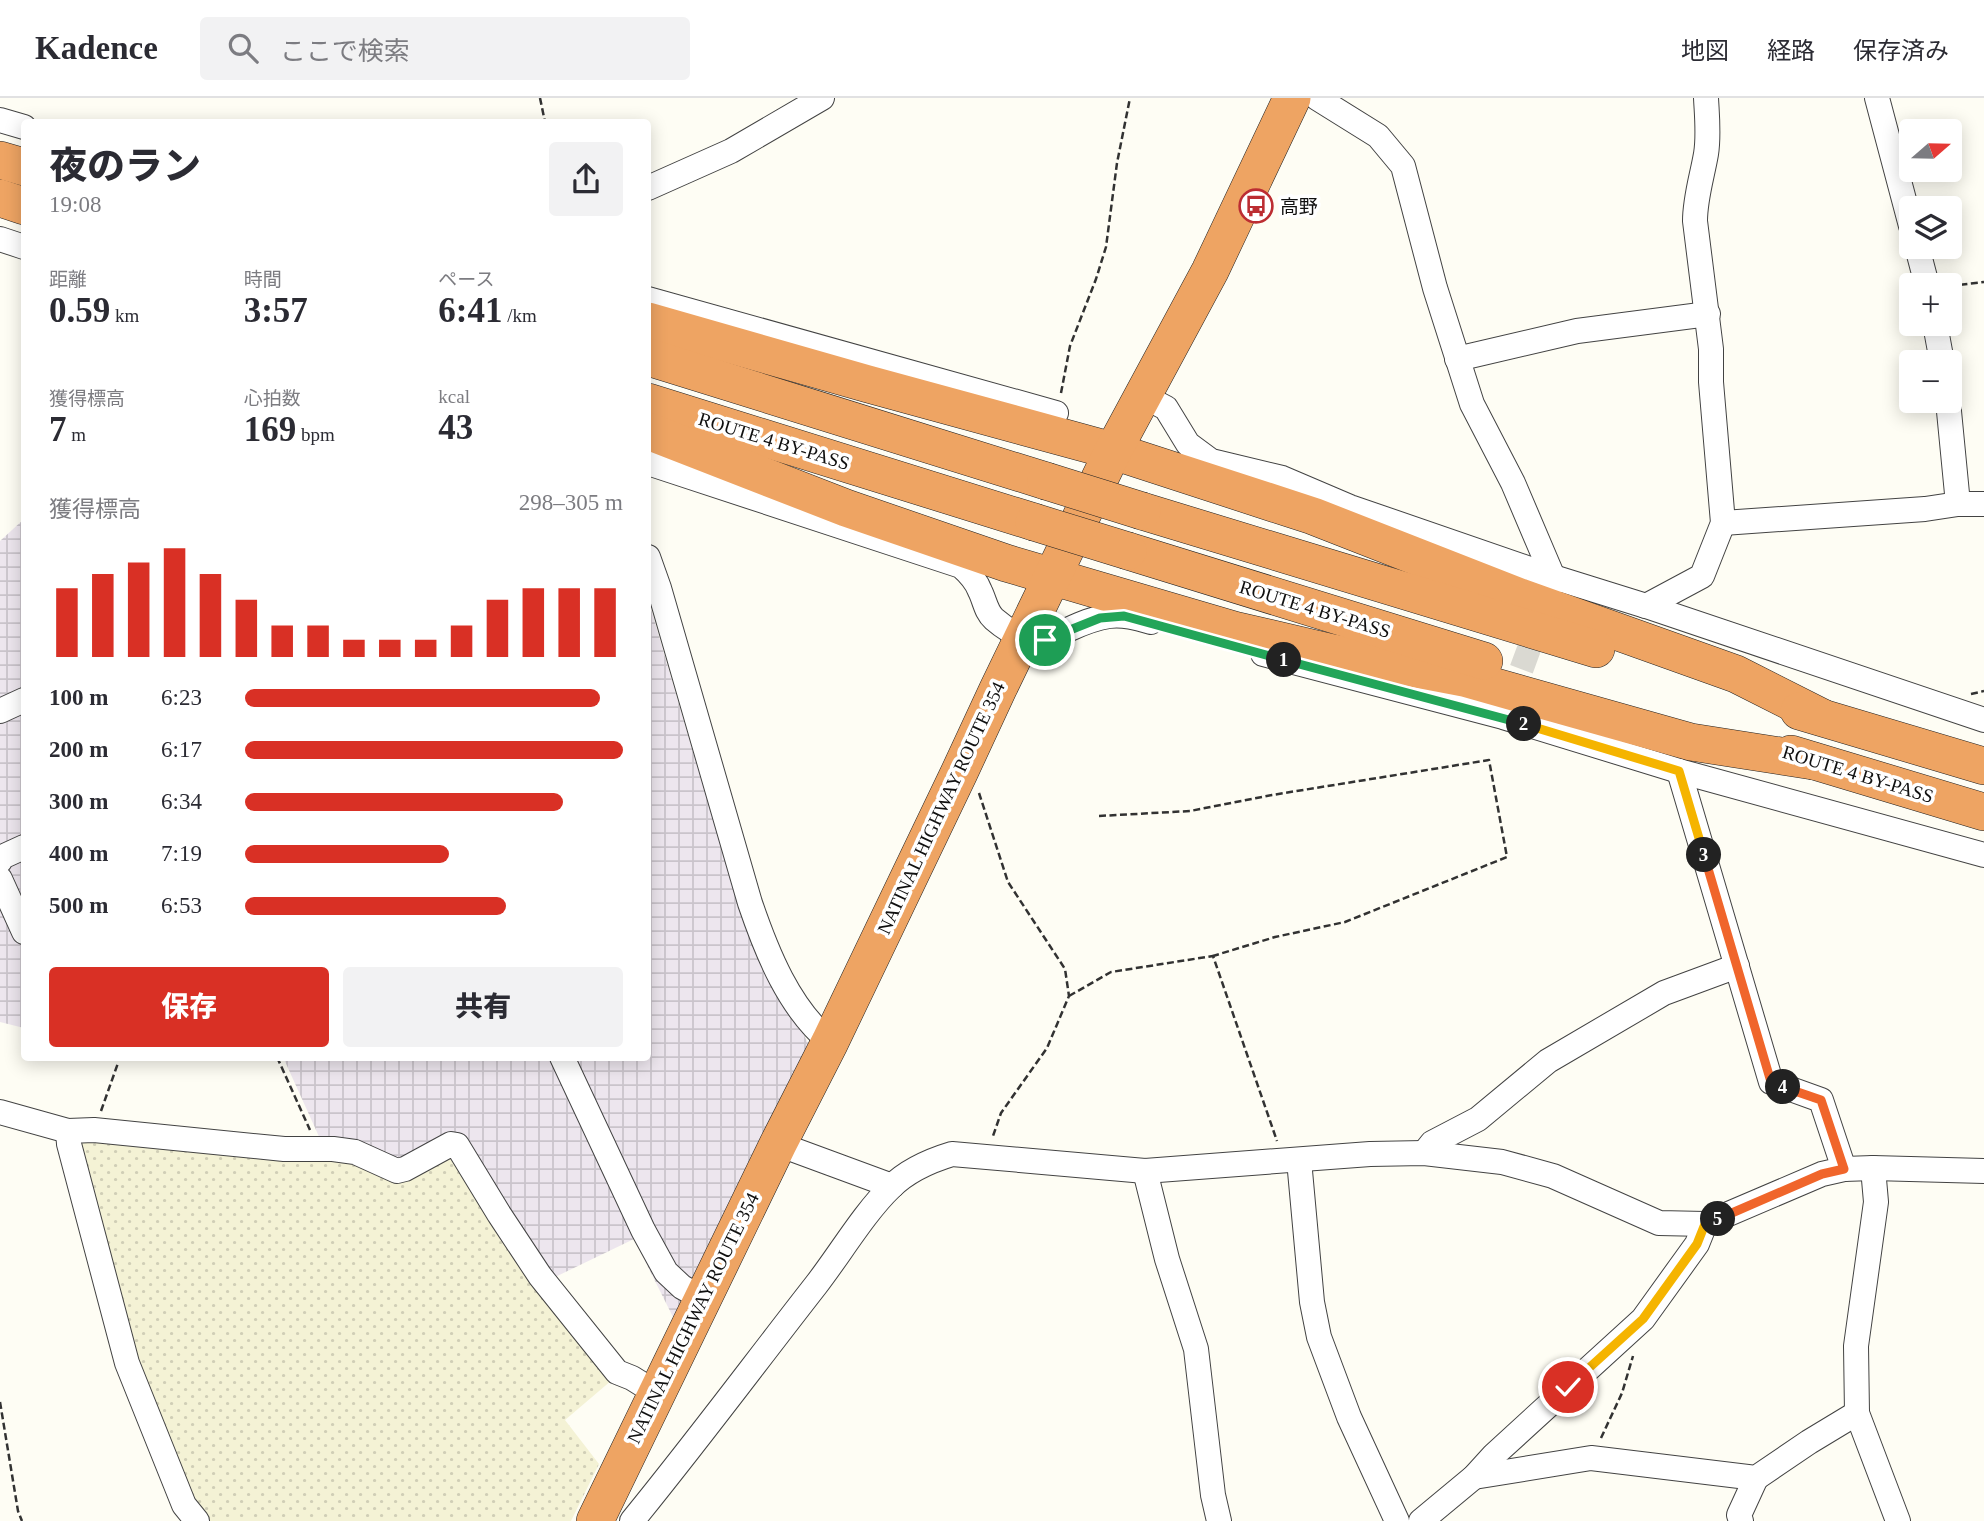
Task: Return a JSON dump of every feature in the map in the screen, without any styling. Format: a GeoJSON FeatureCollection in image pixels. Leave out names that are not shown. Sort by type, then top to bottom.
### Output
{"type":"FeatureCollection","features":[{"type":"Feature","properties":{"kind":"highway","name":"NATINAL HIGHWAY ROUTE 354"},"geometry":{"type":"LineString","coordinates":[[595,1521],[702,1298],[831,1042],[1052,575],[1113,451],[1210,271],[1292,98]]}},
{"type":"Feature","properties":{"kind":"highway"},"geometry":{"type":"LineString","coordinates":[[0,160],[21,166]]}},
{"type":"Feature","properties":{"kind":"highway"},"geometry":{"type":"LineString","coordinates":[[0,198],[21,205]]}},
{"type":"Feature","properties":{"kind":"highway"},"geometry":{"type":"LineString","coordinates":[[651,322],[1113,451],[1313,516],[1520,597],[1736,674],[1821,717]]}},
{"type":"Feature","properties":{"kind":"highway"},"geometry":{"type":"LineString","coordinates":[[651,357],[1142,511],[1984,766]]}},
{"type":"Feature","properties":{"kind":"highway","name":"ROUTE 4 BY-PASS"},"geometry":{"type":"LineString","coordinates":[[651,403],[1984,812]]}},
{"type":"Feature","properties":{"kind":"highway"},"geometry":{"type":"LineString","coordinates":[[651,432],[846,508],[1006,563],[1234,630],[1333,653],[1464,678],[1691,742],[1813,761]]}},
{"type":"Feature","properties":{"kind":"street"},"geometry":{"type":"LineString","coordinates":[[651,187],[731,151],[822,98]]}},
{"type":"Feature","properties":{"kind":"street"},"geometry":{"type":"LineString","coordinates":[[1317,98],[1378,136],[1403,166],[1435,289],[1472,404],[1513,483],[1551,585]]}},
{"type":"Feature","properties":{"kind":"street"},"geometry":{"type":"LineString","coordinates":[[1647,606],[1702,576],[1723,523],[1711,382],[1711,349],[1695,221],[1695,202],[1706,153],[1706,98]]}},
{"type":"Feature","properties":{"kind":"street"},"geometry":{"type":"LineString","coordinates":[[1878,98],[1903,196]]}},
{"type":"Feature","properties":{"kind":"street"},"geometry":{"type":"LineString","coordinates":[[0,120],[21,126]]}},
{"type":"Feature","properties":{"kind":"street"},"geometry":{"type":"LineString","coordinates":[[0,239],[21,246]]}},
{"type":"Feature","properties":{"kind":"street"},"geometry":{"type":"LineString","coordinates":[[651,300],[1056,413]]}},
{"type":"Feature","properties":{"kind":"street"},"geometry":{"type":"LineString","coordinates":[[1457,359],[1577,331],[1707,314]]}},
{"type":"Feature","properties":{"kind":"street"},"geometry":{"type":"LineString","coordinates":[[1143,396],[1166,408],[1188,443],[1211,461],[1282,478],[1551,585],[1647,606],[1984,720]]}},
{"type":"Feature","properties":{"kind":"street"},"geometry":{"type":"LineString","coordinates":[[1949,413],[1958,504]]}},
{"type":"Feature","properties":{"kind":"street"},"geometry":{"type":"LineString","coordinates":[[651,464],[961,566],[971,574],[980,589],[988,613],[1023,637],[1045,640],[1100,618],[1124,616],[1381,687],[1506,710],[1679,771],[1984,855]]}},
{"type":"Feature","properties":{"kind":"street"},"geometry":{"type":"LineString","coordinates":[[1723,523],[1984,504]]}},
{"type":"Feature","properties":{"kind":"street"},"geometry":{"type":"LineString","coordinates":[[651,565],[746,890],[766,948],[789,991],[814,1029],[831,1042]]}},
{"type":"Feature","properties":{"kind":"street"},"geometry":{"type":"LineString","coordinates":[[0,711],[21,701]]}},
{"type":"Feature","properties":{"kind":"street"},"geometry":{"type":"LineString","coordinates":[[1679,771],[1771,1082],[1821,1100],[1844,1169]]}},
{"type":"Feature","properties":{"kind":"street"},"geometry":{"type":"LineString","coordinates":[[0,861],[2,857],[21,848]]}},
{"type":"Feature","properties":{"kind":"street"},"geometry":{"type":"LineString","coordinates":[[0,879],[21,925]]}},
{"type":"Feature","properties":{"kind":"street"},"geometry":{"type":"LineString","coordinates":[[1424,1153],[1432,1143],[1478,1119],[1548,1060],[1664,993],[1737,966]]}},
{"type":"Feature","properties":{"kind":"street"},"geometry":{"type":"LineString","coordinates":[[564,1061],[643,1230],[666,1272],[682,1287],[702,1298]]}},
{"type":"Feature","properties":{"kind":"street"},"geometry":{"type":"LineString","coordinates":[[0,1112],[68,1131],[94,1130],[284,1149],[355,1152],[397,1171],[451,1144],[457,1145],[540,1276],[617,1372],[656,1393]]}},
{"type":"Feature","properties":{"kind":"street"},"geometry":{"type":"LineString","coordinates":[[68,1131],[84,1207],[127,1363],[184,1505],[197,1521]]}},
{"type":"Feature","properties":{"kind":"street"},"geometry":{"type":"LineString","coordinates":[[778,1144],[892,1186]]}},
{"type":"Feature","properties":{"kind":"street"},"geometry":{"type":"LineString","coordinates":[[632,1521],[877,1203],[892,1186],[928,1162],[952,1154],[1145,1171],[1370,1154],[1424,1153],[1502,1163],[1553,1176],[1659,1223],[1705,1224],[1822,1174],[1844,1169],[1984,1171]]}},
{"type":"Feature","properties":{"kind":"street"},"geometry":{"type":"LineString","coordinates":[[1291,1160],[1319,1337],[1349,1417],[1397,1521]]}},
{"type":"Feature","properties":{"kind":"street"},"geometry":{"type":"LineString","coordinates":[[1873,1168],[1876,1202],[1856,1346],[1857,1413],[1898,1521]]}},
{"type":"Feature","properties":{"kind":"street"},"geometry":{"type":"LineString","coordinates":[[1145,1171],[1167,1259],[1196,1349],[1213,1495],[1219,1521]]}},
{"type":"Feature","properties":{"kind":"street"},"geometry":{"type":"LineString","coordinates":[[1421,1521],[1474,1477],[1494,1455],[1643,1319],[1697,1244],[1705,1224]]}},
{"type":"Feature","properties":{"kind":"street"},"geometry":{"type":"LineString","coordinates":[[1741,1521],[1739,1515],[1756,1478],[1857,1413]]}},
{"type":"Feature","properties":{"kind":"street"},"geometry":{"type":"LineString","coordinates":[[1474,1477],[1591,1458],[1756,1478]]}},
{"type":"Feature","properties":{"kind":"path"},"geometry":{"type":"LineString","coordinates":[[540,98],[544,119]]}},
{"type":"Feature","properties":{"kind":"path"},"geometry":{"type":"LineString","coordinates":[[1056,413],[1070,346],[1106,247],[1117,163],[1130,98]]}},
{"type":"Feature","properties":{"kind":"path"},"geometry":{"type":"LineString","coordinates":[[1962,285],[1984,282]]}},
{"type":"Feature","properties":{"kind":"path"},"geometry":{"type":"LineString","coordinates":[[1069,996],[1111,972],[1213,956],[1275,937],[1345,922],[1507,857],[1489,760],[1190,811],[1099,816]]}},
{"type":"Feature","properties":{"kind":"path"},"geometry":{"type":"LineString","coordinates":[[959,773],[980,794],[1008,882],[1065,969],[1069,996],[1047,1048],[1000,1112],[990,1146],[982,1157]]}},
{"type":"Feature","properties":{"kind":"path"},"geometry":{"type":"LineString","coordinates":[[1213,956],[1291,1160]]}},
{"type":"Feature","properties":{"kind":"path"},"geometry":{"type":"LineString","coordinates":[[279,1061],[315,1140],[315,1150]]}},
{"type":"Feature","properties":{"kind":"path"},"geometry":{"type":"LineString","coordinates":[[94,1130],[118,1063]]}},
{"type":"Feature","properties":{"kind":"path"},"geometry":{"type":"LineString","coordinates":[[1591,1458],[1622,1393],[1633,1356]]}},
{"type":"Feature","properties":{"kind":"path"},"geometry":{"type":"LineString","coordinates":[[0,1402],[18,1511],[22,1521]]}},
{"type":"Feature","properties":{"kind":"shaded area"},"geometry":{"type":"Polygon","coordinates":[[[21,522],[21,1027],[0,1022],[0,541],[21,522]]]}},
{"type":"Feature","properties":{"kind":"shaded area"},"geometry":{"type":"Polygon","coordinates":[[[651,609],[738,905],[810,1047],[676,1323],[634,1239],[551,1279],[455,1132],[400,1163],[321,1141],[285,1061],[651,1061],[651,609]]]}},
{"type":"Feature","properties":{"kind":"shaded area"},"geometry":{"type":"Polygon","coordinates":[[[77,1139],[352,1159],[384,1177],[447,1154],[612,1380],[565,1420],[599,1464],[571,1521],[206,1521],[190,1501],[155,1419],[77,1139]]]}},
{"type":"Feature","properties":{"kind":"tunnel"},"geometry":{"type":"LineString","coordinates":[[1509,703],[1540,619]]}},
{"type":"Feature","properties":{"kind":"place","name":"高野"},"geometry":{"type":"Point","coordinates":[1256,206]}},
{"type":"Feature","properties":{"kind":"route"},"geometry":{"type":"LineString","coordinates":[[1045,640],[1100,618],[1124,616],[1503,718],[1679,771],[1771,1082],[1821,1100],[1844,1169],[1822,1174],[1705,1224],[1697,1244],[1643,1319],[1568,1387]]}}]}
